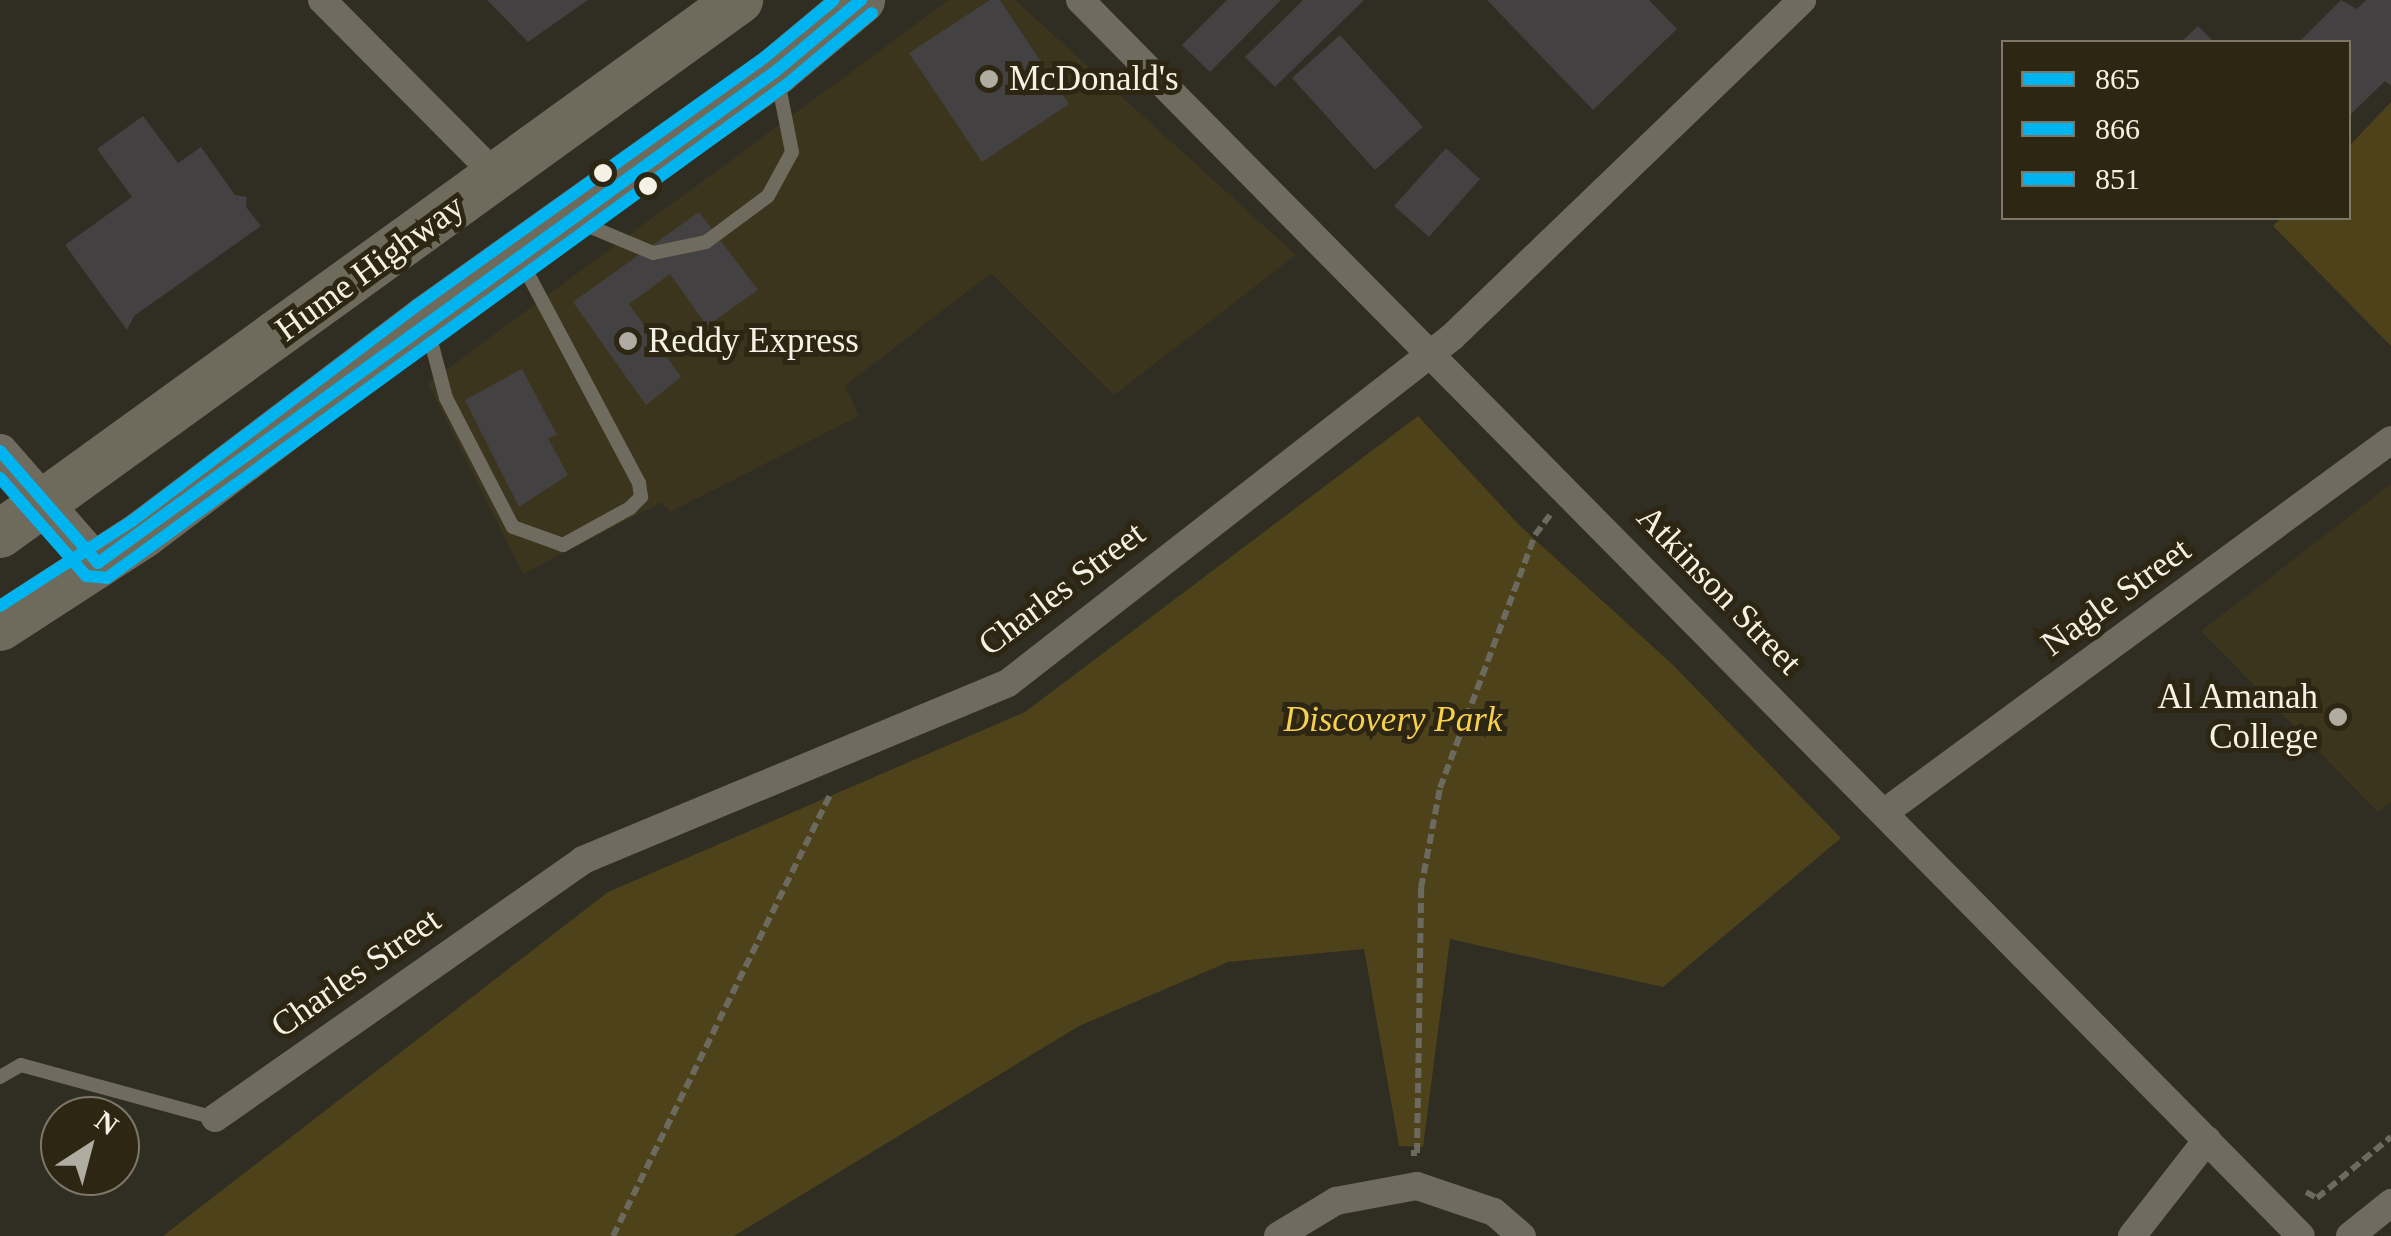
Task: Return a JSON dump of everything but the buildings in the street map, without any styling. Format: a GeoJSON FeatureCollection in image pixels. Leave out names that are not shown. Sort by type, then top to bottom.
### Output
{"type":"FeatureCollection","features":[{"type":"Feature","properties":{"kind":"highway","name":"Hume Highway"},"geometry":{"type":"LineString","coordinates":[[0,534],[51,502],[739,0]]}},
{"type":"Feature","properties":{"kind":"highway"},"geometry":{"type":"LineString","coordinates":[[0,626],[98,563],[426,320],[519,258],[776,71],[862,0]]}},
{"type":"Feature","properties":{"kind":"street"},"geometry":{"type":"LineString","coordinates":[[322,0],[497,176]]}},
{"type":"Feature","properties":{"kind":"street","name":"Atkinson Street"},"geometry":{"type":"LineString","coordinates":[[1080,0],[1433,351],[2300,1236]]}},
{"type":"Feature","properties":{"kind":"street","name":"Charles Street"},"geometry":{"type":"LineString","coordinates":[[215,1118],[583,860],[1008,683],[1433,351],[1802,0]]}},
{"type":"Feature","properties":{"kind":"street","name":"Nagle Street"},"geometry":{"type":"LineString","coordinates":[[1885,812],[2391,440]]}},
{"type":"Feature","properties":{"kind":"street"},"geometry":{"type":"LineString","coordinates":[[0,451],[51,502],[98,563]]}},
{"type":"Feature","properties":{"kind":"street"},"geometry":{"type":"LineString","coordinates":[[2132,1236],[2207,1140]]}},
{"type":"Feature","properties":{"kind":"street"},"geometry":{"type":"LineString","coordinates":[[1278,1236],[1336,1200],[1416,1186],[1494,1212],[1522,1236]]}},
{"type":"Feature","properties":{"kind":"street"},"geometry":{"type":"LineString","coordinates":[[2350,1236],[2391,1203]]}},
{"type":"Feature","properties":{"kind":"lane"},"geometry":{"type":"LineString","coordinates":[[572,219],[653,252],[706,242],[768,196],[792,152],[776,71]]}},
{"type":"Feature","properties":{"kind":"lane"},"geometry":{"type":"LineString","coordinates":[[426,320],[446,398],[513,526],[563,545],[630,508],[641,497],[638,483],[519,258]]}},
{"type":"Feature","properties":{"kind":"lane"},"geometry":{"type":"LineString","coordinates":[[0,1077],[21,1065],[215,1118]]}},
{"type":"Feature","properties":{"kind":"path"},"geometry":{"type":"LineString","coordinates":[[1416,1186],[1400,1155],[1417,1153],[1421,888],[1440,788],[1535,535],[1569,490]]}},
{"type":"Feature","properties":{"kind":"path"},"geometry":{"type":"LineString","coordinates":[[613,1236],[831,792]]}},
{"type":"Feature","properties":{"kind":"path"},"geometry":{"type":"LineString","coordinates":[[2298,1184],[2318,1198],[2391,1138]]}},
{"type":"Feature","properties":{"kind":"shaded area"},"geometry":{"type":"Polygon","coordinates":[[[949,0],[1015,0],[1296,255],[1114,395],[991,273],[845,386],[859,416],[670,512],[662,502],[523,574],[428,383],[949,0]]]}},
{"type":"Feature","properties":{"kind":"shaded area","name":"Al Amanah College"},"geometry":{"type":"Polygon","coordinates":[[[2391,484],[2391,802],[2378,812],[2201,631],[2391,484]]]}},
{"type":"Feature","properties":{"kind":"green space"},"geometry":{"type":"Polygon","coordinates":[[[2391,102],[2391,346],[2273,226],[2279,220],[2351,220],[2351,144],[2391,102]]]}},
{"type":"Feature","properties":{"kind":"green space","name":"Discovery Park"},"geometry":{"type":"Polygon","coordinates":[[[1418,416],[1521,527],[1672,664],[1841,838],[1663,987],[1450,939],[1423,1147],[1399,1146],[1364,949],[1228,962],[1079,1026],[734,1236],[163,1236],[608,892],[1025,712],[1418,416]]]}},
{"type":"Feature","properties":{"kind":"transit line","name":"851"},"geometry":{"type":"LineString","coordinates":[[0,606],[132,521],[416,306],[765,57],[834,0]]}},
{"type":"Feature","properties":{"kind":"transit line","name":"865"},"geometry":{"type":"LineString","coordinates":[[0,451],[98,563],[776,71],[861,0]]}},
{"type":"Feature","properties":{"kind":"transit line","name":"866"},"geometry":{"type":"LineString","coordinates":[[0,478],[86,576],[107,578],[786,85],[872,13]]}},
{"type":"Feature","properties":{"kind":"place","name":"McDonald's"},"geometry":{"type":"Point","coordinates":[989,79]}},
{"type":"Feature","properties":{"kind":"place","name":"Reddy Express"},"geometry":{"type":"Point","coordinates":[628,341]}},
{"type":"Feature","properties":{"kind":"place","name":"Al Amanah College"},"geometry":{"type":"Point","coordinates":[2338,717]}}]}
